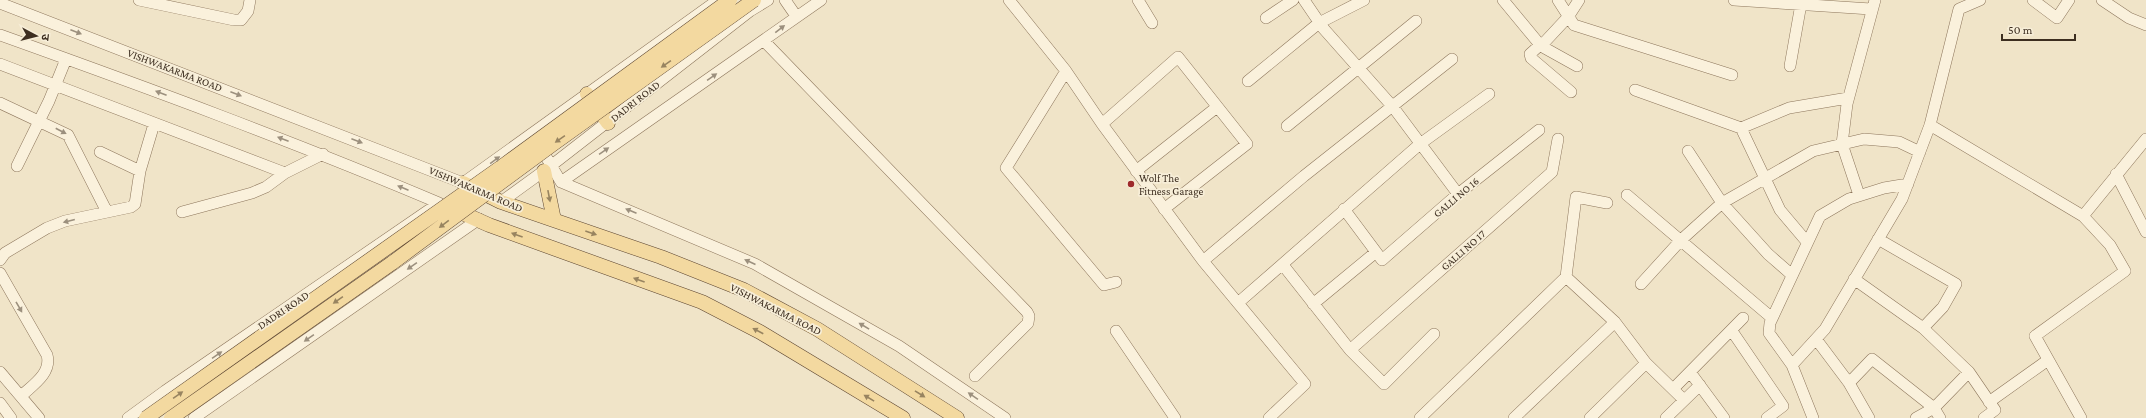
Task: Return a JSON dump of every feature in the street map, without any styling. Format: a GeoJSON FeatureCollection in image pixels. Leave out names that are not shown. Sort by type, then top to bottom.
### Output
{"type":"FeatureCollection","features":[{"type":"Feature","properties":{"kind":"main road"},"geometry":{"type":"LineString","coordinates":[[146,418],[504,165],[730,0]]}},
{"type":"Feature","properties":{"kind":"main road"},"geometry":{"type":"LineString","coordinates":[[172,418],[392,263],[553,144],[758,3]]}},
{"type":"Feature","properties":{"kind":"main road"},"geometry":{"type":"LineString","coordinates":[[587,94],[608,123]]}},
{"type":"Feature","properties":{"kind":"main road"},"geometry":{"type":"LineString","coordinates":[[548,168],[554,220]]}},
{"type":"Feature","properties":{"kind":"main road","name":"VISHWAKARMA ROAD"},"geometry":{"type":"LineString","coordinates":[[463,183],[501,202],[661,257],[744,290],[817,329],[957,418]]}},
{"type":"Feature","properties":{"kind":"main road"},"geometry":{"type":"LineString","coordinates":[[439,203],[702,302],[760,332],[903,418]]}},
{"type":"Feature","properties":{"kind":"street"},"geometry":{"type":"LineString","coordinates":[[139,0],[184,5],[241,20],[248,11],[250,0]]}},
{"type":"Feature","properties":{"kind":"street"},"geometry":{"type":"LineString","coordinates":[[463,183],[718,0]]}},
{"type":"Feature","properties":{"kind":"street"},"geometry":{"type":"LineString","coordinates":[[742,0],[758,3]]}},
{"type":"Feature","properties":{"kind":"street"},"geometry":{"type":"LineString","coordinates":[[785,0],[796,16]]}},
{"type":"Feature","properties":{"kind":"street"},"geometry":{"type":"LineString","coordinates":[[561,182],[764,41],[796,16],[821,0]]}},
{"type":"Feature","properties":{"kind":"street"},"geometry":{"type":"LineString","coordinates":[[1009,0],[1066,71],[1102,124],[1203,261],[1239,302],[1305,384],[1269,418]]}},
{"type":"Feature","properties":{"kind":"street"},"geometry":{"type":"LineString","coordinates":[[1138,0],[1152,23]]}},
{"type":"Feature","properties":{"kind":"street"},"geometry":{"type":"LineString","coordinates":[[1266,18],[1293,0]]}},
{"type":"Feature","properties":{"kind":"street"},"geometry":{"type":"LineString","coordinates":[[1304,0],[1319,23],[1393,107],[1458,194]]}},
{"type":"Feature","properties":{"kind":"street"},"geometry":{"type":"LineString","coordinates":[[1248,82],[1319,23],[1364,0]]}},
{"type":"Feature","properties":{"kind":"street"},"geometry":{"type":"LineString","coordinates":[[1504,0],[1541,45],[1577,66]]}},
{"type":"Feature","properties":{"kind":"street"},"geometry":{"type":"LineString","coordinates":[[1558,0],[1574,24],[1732,75]]}},
{"type":"Feature","properties":{"kind":"street"},"geometry":{"type":"LineString","coordinates":[[1571,92],[1531,58],[1530,54],[1541,45],[1568,17],[1579,0]]}},
{"type":"Feature","properties":{"kind":"street"},"geometry":{"type":"LineString","coordinates":[[1734,0],[1801,4],[1873,5],[1848,98],[1842,144],[1859,195]]}},
{"type":"Feature","properties":{"kind":"street"},"geometry":{"type":"LineString","coordinates":[[1792,365],[1825,329],[1902,199],[1930,125],[1959,9],[1980,0]]}},
{"type":"Feature","properties":{"kind":"street"},"geometry":{"type":"LineString","coordinates":[[2033,0],[2057,18],[2068,0]]}},
{"type":"Feature","properties":{"kind":"street"},"geometry":{"type":"LineString","coordinates":[[2102,0],[2129,18],[2146,25]]}},
{"type":"Feature","properties":{"kind":"street","name":"VISHWAKARMA ROAD"},"geometry":{"type":"LineString","coordinates":[[0,3],[463,183]]}},
{"type":"Feature","properties":{"kind":"street","name":"DADRI ROAD"},"geometry":{"type":"LineString","coordinates":[[501,202],[608,123],[758,3]]}},
{"type":"Feature","properties":{"kind":"street"},"geometry":{"type":"LineString","coordinates":[[1790,66],[1801,4]]}},
{"type":"Feature","properties":{"kind":"street"},"geometry":{"type":"LineString","coordinates":[[1287,126],[1416,21]]}},
{"type":"Feature","properties":{"kind":"street"},"geometry":{"type":"LineString","coordinates":[[0,35],[323,154],[439,203]]}},
{"type":"Feature","properties":{"kind":"street"},"geometry":{"type":"LineString","coordinates":[[764,41],[1028,312],[1030,319],[1028,323],[975,376]]}},
{"type":"Feature","properties":{"kind":"street"},"geometry":{"type":"LineString","coordinates":[[1102,124],[1178,57],[1247,144],[1164,209]]}},
{"type":"Feature","properties":{"kind":"street"},"geometry":{"type":"LineString","coordinates":[[17,166],[53,92],[66,59]]}},
{"type":"Feature","properties":{"kind":"street"},"geometry":{"type":"LineString","coordinates":[[1203,261],[1304,176],[1452,59]]}},
{"type":"Feature","properties":{"kind":"street"},"geometry":{"type":"LineString","coordinates":[[0,64],[53,92],[154,124],[285,173]]}},
{"type":"Feature","properties":{"kind":"street"},"geometry":{"type":"LineString","coordinates":[[1066,71],[1006,168],[1104,285],[1116,282]]}},
{"type":"Feature","properties":{"kind":"street"},"geometry":{"type":"LineString","coordinates":[[1635,90],[1741,128],[1789,108],[1848,98]]}},
{"type":"Feature","properties":{"kind":"street"},"geometry":{"type":"LineString","coordinates":[[1239,302],[1420,144],[1489,94]]}},
{"type":"Feature","properties":{"kind":"street"},"geometry":{"type":"LineString","coordinates":[[0,103],[39,120],[68,135],[107,212]]}},
{"type":"Feature","properties":{"kind":"street"},"geometry":{"type":"LineString","coordinates":[[1136,170],[1217,106]]}},
{"type":"Feature","properties":{"kind":"street"},"geometry":{"type":"LineString","coordinates":[[0,260],[5,253],[47,228],[65,221],[124,210],[134,204],[140,171],[154,124]]}},
{"type":"Feature","properties":{"kind":"street"},"geometry":{"type":"LineString","coordinates":[[1930,125],[2083,216],[2110,245],[2125,271],[2035,336],[2081,418]]}},
{"type":"Feature","properties":{"kind":"street"},"geometry":{"type":"LineString","coordinates":[[1741,128],[1780,210],[1807,242]]}},
{"type":"Feature","properties":{"kind":"street","name":"GALLI NO 16"},"geometry":{"type":"LineString","coordinates":[[1376,252],[1382,260],[1458,194],[1539,130]]}},
{"type":"Feature","properties":{"kind":"street"},"geometry":{"type":"LineString","coordinates":[[532,134],[548,168],[561,182],[755,264],[898,346],[1005,418]]}},
{"type":"Feature","properties":{"kind":"street","name":"GALLI NO 17"},"geometry":{"type":"LineString","coordinates":[[1350,350],[1552,172],[1558,139]]}},
{"type":"Feature","properties":{"kind":"street"},"geometry":{"type":"LineString","coordinates":[[1641,284],[1681,240],[1722,203],[1813,151],[1864,139],[1899,142],[1920,152]]}},
{"type":"Feature","properties":{"kind":"street"},"geometry":{"type":"LineString","coordinates":[[2083,216],[2146,139]]}},
{"type":"Feature","properties":{"kind":"street"},"geometry":{"type":"LineString","coordinates":[[1688,151],[1722,203],[1768,254],[1792,275]]}},
{"type":"Feature","properties":{"kind":"street"},"geometry":{"type":"LineString","coordinates":[[100,152],[140,171]]}},
{"type":"Feature","properties":{"kind":"street"},"geometry":{"type":"LineString","coordinates":[[182,212],[252,193],[266,187],[285,173],[323,154]]}},
{"type":"Feature","properties":{"kind":"street"},"geometry":{"type":"LineString","coordinates":[[2116,174],[2146,232]]}},
{"type":"Feature","properties":{"kind":"street"},"geometry":{"type":"LineString","coordinates":[[1813,418],[1792,365],[1769,333],[1772,318],[1820,216],[1849,198],[1908,184]]}},
{"type":"Feature","properties":{"kind":"street"},"geometry":{"type":"LineString","coordinates":[[1627,195],[1772,318]]}},
{"type":"Feature","properties":{"kind":"street"},"geometry":{"type":"LineString","coordinates":[[1420,418],[1566,277],[1576,197],[1608,203]]}},
{"type":"Feature","properties":{"kind":"street","name":"DADRI ROAD"},"geometry":{"type":"LineString","coordinates":[[128,418],[439,203]]}},
{"type":"Feature","properties":{"kind":"street"},"geometry":{"type":"LineString","coordinates":[[1313,304],[1376,252],[1344,209]]}},
{"type":"Feature","properties":{"kind":"street"},"geometry":{"type":"LineString","coordinates":[[194,418],[479,219]]}},
{"type":"Feature","properties":{"kind":"street"},"geometry":{"type":"LineString","coordinates":[[1878,239],[1956,284],[1943,307],[1923,328]]}},
{"type":"Feature","properties":{"kind":"street"},"geometry":{"type":"LineString","coordinates":[[1283,265],[1350,350],[1384,384],[1434,334]]}},
{"type":"Feature","properties":{"kind":"street"},"geometry":{"type":"LineString","coordinates":[[0,273],[47,355],[49,362],[45,373],[21,396]]}},
{"type":"Feature","properties":{"kind":"street"},"geometry":{"type":"LineString","coordinates":[[1566,277],[1615,322],[1646,363],[1684,400]]}},
{"type":"Feature","properties":{"kind":"street"},"geometry":{"type":"LineString","coordinates":[[1854,280],[1923,328],[1969,372],[1995,410]]}},
{"type":"Feature","properties":{"kind":"street"},"geometry":{"type":"LineString","coordinates":[[1673,389],[1732,331],[1743,318]]}},
{"type":"Feature","properties":{"kind":"street"},"geometry":{"type":"LineString","coordinates":[[1514,418],[1615,322]]}},
{"type":"Feature","properties":{"kind":"street"},"geometry":{"type":"LineString","coordinates":[[1116,331],[1175,418]]}},
{"type":"Feature","properties":{"kind":"street"},"geometry":{"type":"LineString","coordinates":[[1732,331],[1783,406],[1767,418]]}},
{"type":"Feature","properties":{"kind":"street"},"geometry":{"type":"LineString","coordinates":[[1816,339],[1849,384],[1869,418]]}},
{"type":"Feature","properties":{"kind":"street"},"geometry":{"type":"LineString","coordinates":[[1849,384],[1872,359],[1937,413]]}},
{"type":"Feature","properties":{"kind":"street"},"geometry":{"type":"LineString","coordinates":[[1984,418],[1995,410],[2048,360]]}},
{"type":"Feature","properties":{"kind":"street"},"geometry":{"type":"LineString","coordinates":[[1590,418],[1646,363]]}},
{"type":"Feature","properties":{"kind":"street"},"geometry":{"type":"LineString","coordinates":[[0,372],[39,418]]}},
{"type":"Feature","properties":{"kind":"street"},"geometry":{"type":"LineString","coordinates":[[1690,372],[1724,418]]}},
{"type":"Feature","properties":{"kind":"street"},"geometry":{"type":"LineString","coordinates":[[1916,418],[1937,413],[1969,372]]}},
{"type":"Feature","properties":{"kind":"street"},"geometry":{"type":"LineString","coordinates":[[1666,418],[1700,385]]}},
{"type":"Feature","properties":{"kind":"street"},"geometry":{"type":"LineString","coordinates":[[0,403],[11,418]]}},
{"type":"Feature","properties":{"kind":"place","name":"Wolf The Fitness Garage"},"geometry":{"type":"Point","coordinates":[1131,184]}}]}
